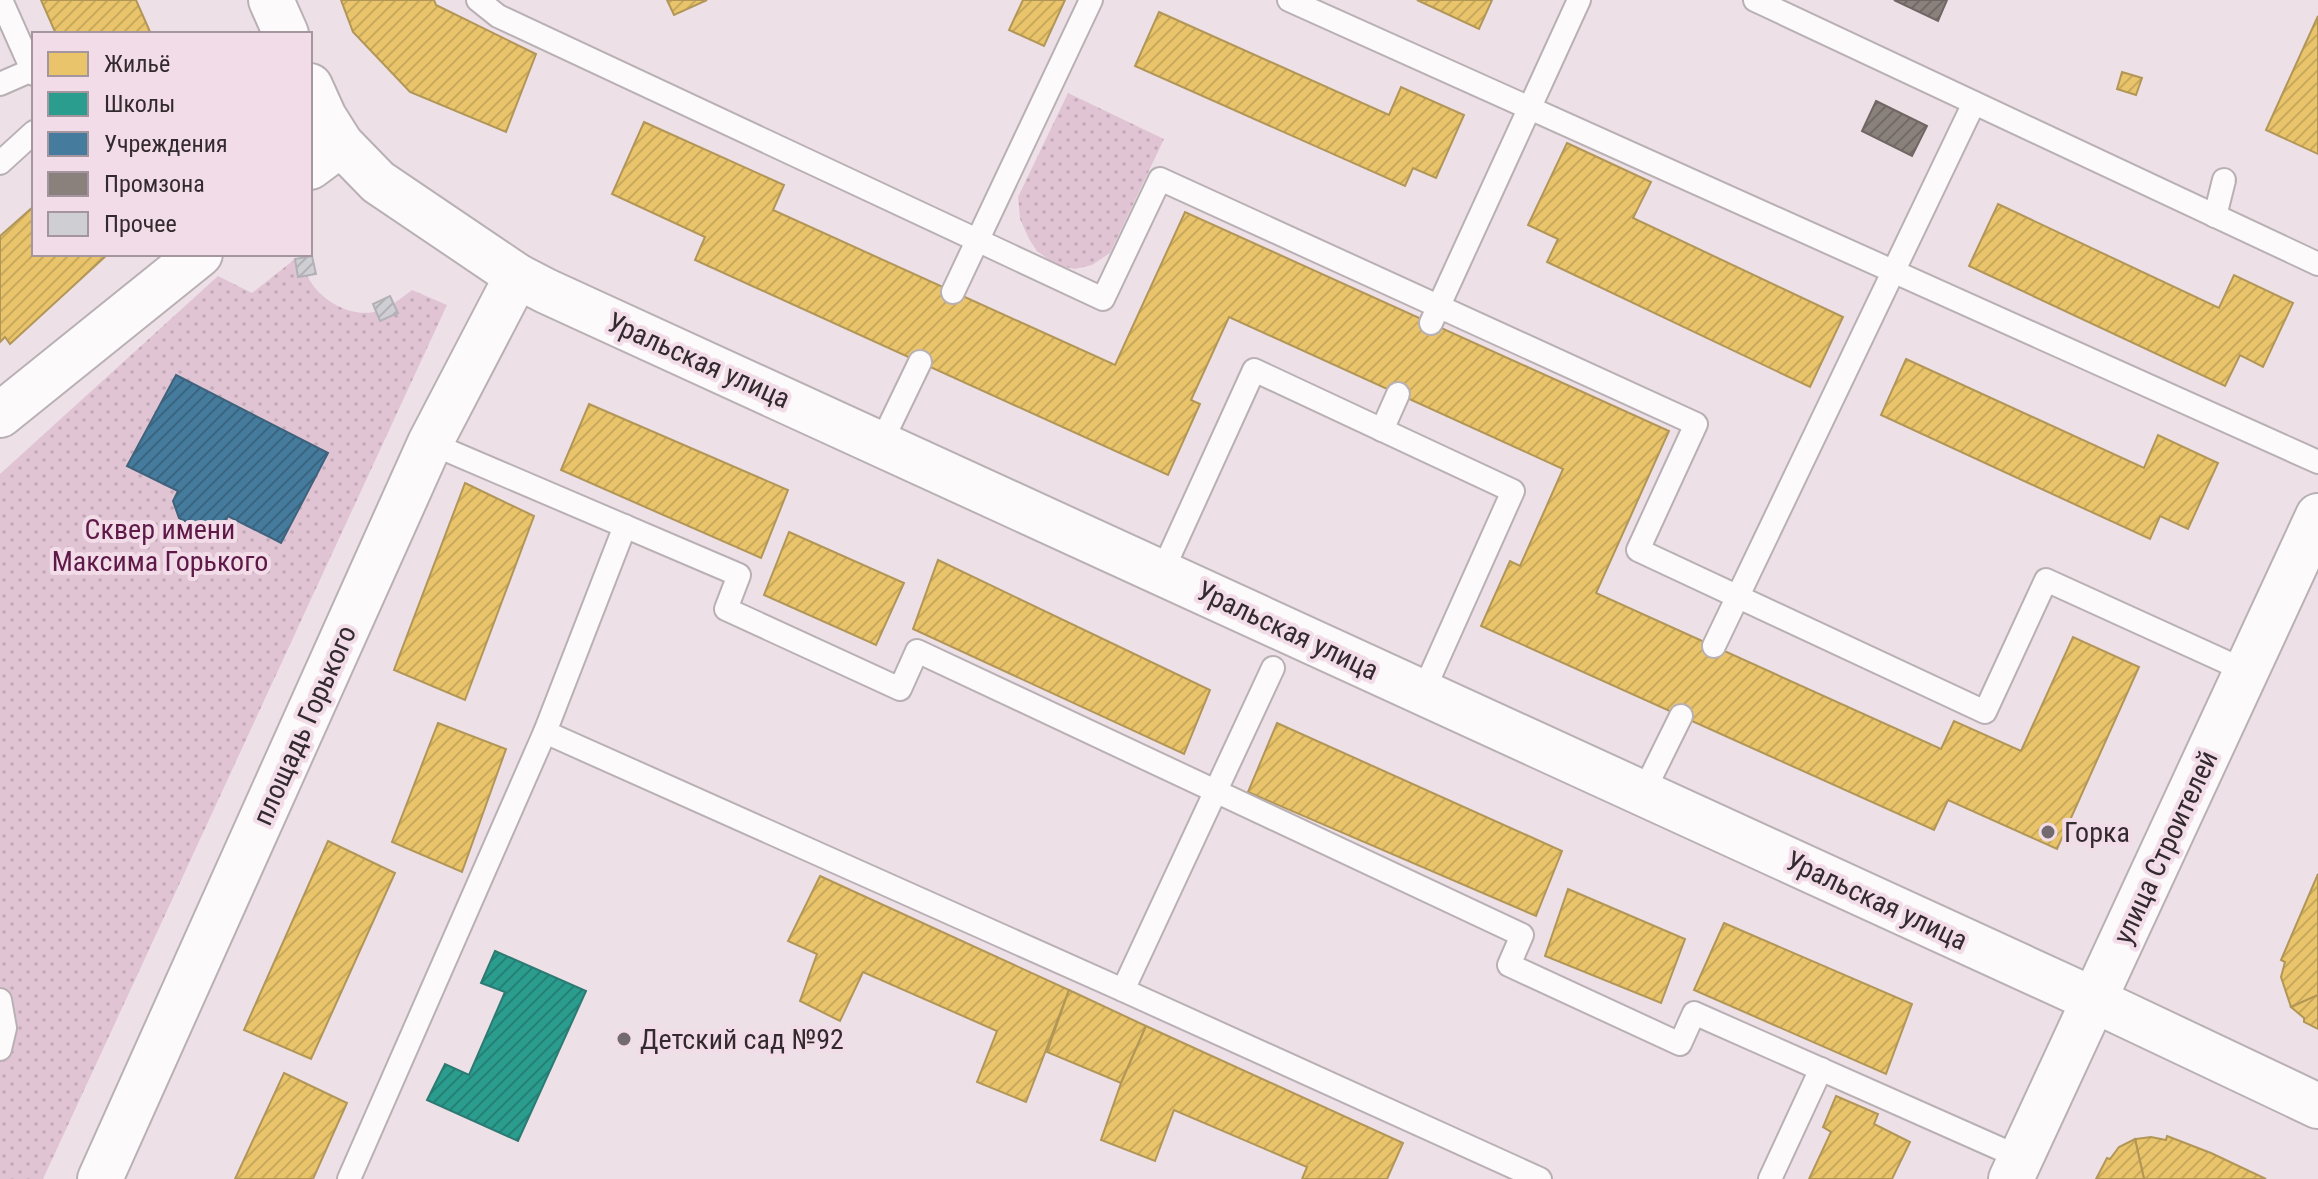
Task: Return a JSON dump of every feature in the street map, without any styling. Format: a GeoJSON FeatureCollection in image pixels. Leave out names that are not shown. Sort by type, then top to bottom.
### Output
{"type":"FeatureCollection","features":[{"type":"Feature","properties":{"kind":"street"},"geometry":{"type":"LineString","coordinates":[[271,0],[285,32]]}},
{"type":"Feature","properties":{"kind":"street","name":"Уральская улица"},"geometry":{"type":"LineString","coordinates":[[312,90],[324,117],[325,155],[378,182],[517,276],[2094,1000],[2318,1106]]}},
{"type":"Feature","properties":{"kind":"street"},"geometry":{"type":"LineString","coordinates":[[0,415],[198,256]]}},
{"type":"Feature","properties":{"kind":"street","name":"площадь Горького"},"geometry":{"type":"LineString","coordinates":[[100,1179],[430,443],[517,276]]}},
{"type":"Feature","properties":{"kind":"street","name":"улица Строителей"},"geometry":{"type":"LineString","coordinates":[[2016,1168],[2318,516]]}},
{"type":"Feature","properties":{"kind":"lane"},"geometry":{"type":"LineString","coordinates":[[1,0],[32,70]]}},
{"type":"Feature","properties":{"kind":"lane"},"geometry":{"type":"LineString","coordinates":[[478,0],[498,16],[1103,299],[1160,179],[1435,315],[1696,424],[1638,550],[1985,712],[2046,580],[2246,671]]}},
{"type":"Feature","properties":{"kind":"lane"},"geometry":{"type":"LineString","coordinates":[[953,292],[1091,0]]}},
{"type":"Feature","properties":{"kind":"lane"},"geometry":{"type":"LineString","coordinates":[[1289,0],[2318,462]]}},
{"type":"Feature","properties":{"kind":"lane"},"geometry":{"type":"LineString","coordinates":[[1435,315],[1579,0]]}},
{"type":"Feature","properties":{"kind":"lane"},"geometry":{"type":"LineString","coordinates":[[1755,0],[2318,264]]}},
{"type":"Feature","properties":{"kind":"lane"},"geometry":{"type":"LineString","coordinates":[[0,84],[32,72]]}},
{"type":"Feature","properties":{"kind":"lane"},"geometry":{"type":"LineString","coordinates":[[1714,646],[1974,103]]}},
{"type":"Feature","properties":{"kind":"lane"},"geometry":{"type":"LineString","coordinates":[[0,163],[32,134]]}},
{"type":"Feature","properties":{"kind":"lane"},"geometry":{"type":"LineString","coordinates":[[2215,216],[2224,180]]}},
{"type":"Feature","properties":{"kind":"lane"},"geometry":{"type":"LineString","coordinates":[[881,443],[920,362]]}},
{"type":"Feature","properties":{"kind":"lane"},"geometry":{"type":"LineString","coordinates":[[1162,572],[1254,370],[1513,491],[1423,692]]}},
{"type":"Feature","properties":{"kind":"lane"},"geometry":{"type":"LineString","coordinates":[[1382,430],[1398,394]]}},
{"type":"Feature","properties":{"kind":"lane"},"geometry":{"type":"LineString","coordinates":[[430,443],[739,575],[726,609],[900,689],[917,651],[1522,935],[1509,965],[1680,1044],[1694,1013],[1821,1069],[2016,1168]]}},
{"type":"Feature","properties":{"kind":"lane"},"geometry":{"type":"LineString","coordinates":[[349,1179],[545,732],[625,526]]}},
{"type":"Feature","properties":{"kind":"lane"},"geometry":{"type":"LineString","coordinates":[[1123,990],[1213,791],[1273,668]]}},
{"type":"Feature","properties":{"kind":"lane"},"geometry":{"type":"LineString","coordinates":[[1643,793],[1681,716]]}},
{"type":"Feature","properties":{"kind":"lane"},"geometry":{"type":"LineString","coordinates":[[545,732],[1540,1179]]}},
{"type":"Feature","properties":{"kind":"lane"},"geometry":{"type":"LineString","coordinates":[[0,1000],[5,1028],[0,1049]]}},
{"type":"Feature","properties":{"kind":"lane"},"geometry":{"type":"LineString","coordinates":[[1770,1179],[1821,1069]]}},
{"type":"Feature","properties":{"kind":"green space"},"geometry":{"type":"Polygon","coordinates":[[[1068,93],[1164,139],[1110,253],[1092,265],[1075,269],[1056,265],[1037,251],[1020,219],[1018,197],[1068,93]]]}},
{"type":"Feature","properties":{"kind":"green space","name":"Сквер имени Максима Горького"},"geometry":{"type":"Polygon","coordinates":[[[295,259],[298,277],[307,275],[318,292],[344,309],[364,313],[379,311],[412,290],[447,305],[43,1179],[0,1179],[0,474],[218,276],[252,293],[295,259]]]}},
{"type":"Feature","properties":{"kind":"building: Жильё"},"geometry":{"type":"Polygon","coordinates":[[[41,0],[136,0],[150,32],[55,32],[41,0]]]}},
{"type":"Feature","properties":{"kind":"building: Жильё"},"geometry":{"type":"Polygon","coordinates":[[[341,0],[434,0],[436,5],[536,54],[506,132],[410,92],[353,32],[341,0]]]}},
{"type":"Feature","properties":{"kind":"building: Жильё"},"geometry":{"type":"Polygon","coordinates":[[[667,0],[707,0],[674,15],[667,0]]]}},
{"type":"Feature","properties":{"kind":"building: Жильё"},"geometry":{"type":"Polygon","coordinates":[[[1023,0],[1065,0],[1044,46],[1009,30],[1023,0]]]}},
{"type":"Feature","properties":{"kind":"building: Жильё"},"geometry":{"type":"Polygon","coordinates":[[[1417,0],[1492,0],[1479,29],[1417,0]]]}},
{"type":"Feature","properties":{"kind":"building: Жильё"},"geometry":{"type":"Polygon","coordinates":[[[1159,12],[1389,115],[1401,87],[1464,115],[1436,178],[1413,168],[1405,186],[1135,66],[1159,12]]]}},
{"type":"Feature","properties":{"kind":"building: Жильё"},"geometry":{"type":"Polygon","coordinates":[[[2318,16],[2318,154],[2266,130],[2318,16]]]}},
{"type":"Feature","properties":{"kind":"building: Жильё"},"geometry":{"type":"Polygon","coordinates":[[[2122,72],[2142,78],[2136,95],[2117,89],[2122,72]]]}},
{"type":"Feature","properties":{"kind":"building: Жильё"},"geometry":{"type":"Polygon","coordinates":[[[644,122],[784,185],[773,210],[1115,365],[1185,212],[1669,431],[1596,593],[1941,749],[1954,721],[2021,751],[2073,637],[2139,667],[2057,849],[1948,800],[1934,830],[1481,626],[1510,561],[1520,566],[1563,469],[1229,317],[1191,400],[1200,404],[1168,475],[695,260],[705,237],[612,194],[644,122]]]}},
{"type":"Feature","properties":{"kind":"building: Жильё"},"geometry":{"type":"Polygon","coordinates":[[[1567,143],[1651,182],[1633,218],[1843,317],[1810,387],[1547,262],[1558,239],[1528,225],[1567,143]]]}},
{"type":"Feature","properties":{"kind":"building: Жильё"},"geometry":{"type":"Polygon","coordinates":[[[1998,204],[2219,308],[2234,275],[2293,303],[2263,367],[2240,355],[2225,386],[1969,266],[1998,204]]]}},
{"type":"Feature","properties":{"kind":"building: Жильё"},"geometry":{"type":"Polygon","coordinates":[[[32,208],[32,256],[106,256],[10,344],[5,337],[0,342],[0,236],[32,208]]]}},
{"type":"Feature","properties":{"kind":"building: Жильё"},"geometry":{"type":"Polygon","coordinates":[[[1906,359],[2144,468],[2158,435],[2218,463],[2188,529],[2160,516],[2150,539],[1881,415],[1906,359]]]}},
{"type":"Feature","properties":{"kind":"building: Жильё"},"geometry":{"type":"Polygon","coordinates":[[[589,404],[788,490],[761,558],[561,470],[589,404]]]}},
{"type":"Feature","properties":{"kind":"building: Жильё"},"geometry":{"type":"Polygon","coordinates":[[[465,483],[534,516],[465,700],[394,670],[465,483]]]}},
{"type":"Feature","properties":{"kind":"building: Жильё"},"geometry":{"type":"Polygon","coordinates":[[[789,532],[904,583],[876,645],[764,595],[789,532]]]}},
{"type":"Feature","properties":{"kind":"building: Жильё"},"geometry":{"type":"Polygon","coordinates":[[[938,560],[1210,690],[1184,754],[913,629],[938,560]]]}},
{"type":"Feature","properties":{"kind":"building: Жильё"},"geometry":{"type":"Polygon","coordinates":[[[438,723],[506,749],[462,872],[392,842],[438,723]]]}},
{"type":"Feature","properties":{"kind":"building: Жильё"},"geometry":{"type":"Polygon","coordinates":[[[1277,723],[1562,851],[1536,916],[1248,792],[1277,723]]]}},
{"type":"Feature","properties":{"kind":"building: Жильё"},"geometry":{"type":"Polygon","coordinates":[[[328,841],[395,873],[311,1059],[244,1030],[328,841]]]}},
{"type":"Feature","properties":{"kind":"building: Жильё"},"geometry":{"type":"Polygon","coordinates":[[[2318,874],[2318,995],[2291,1007],[2281,977],[2285,962],[2281,960],[2318,874]]]}},
{"type":"Feature","properties":{"kind":"building: Жильё"},"geometry":{"type":"Polygon","coordinates":[[[820,876],[1069,990],[1026,1102],[977,1082],[997,1031],[863,972],[840,1021],[800,1001],[817,954],[788,941],[820,876]]]}},
{"type":"Feature","properties":{"kind":"building: Жильё"},"geometry":{"type":"Polygon","coordinates":[[[1568,889],[1685,939],[1661,1003],[1545,956],[1568,889]]]}},
{"type":"Feature","properties":{"kind":"building: Жильё"},"geometry":{"type":"Polygon","coordinates":[[[1724,923],[1912,1004],[1886,1074],[1694,990],[1724,923]]]}},
{"type":"Feature","properties":{"kind":"building: Жильё"},"geometry":{"type":"Polygon","coordinates":[[[1069,990],[1146,1026],[1121,1083],[1047,1052],[1069,990]]]}},
{"type":"Feature","properties":{"kind":"building: Жильё"},"geometry":{"type":"Polygon","coordinates":[[[2318,995],[2318,1029],[2304,1022],[2304,1018],[2291,1007],[2318,995]]]}},
{"type":"Feature","properties":{"kind":"building: Жильё"},"geometry":{"type":"Polygon","coordinates":[[[1146,1026],[1403,1143],[1387,1179],[1302,1179],[1307,1167],[1174,1110],[1155,1161],[1101,1140],[1146,1026]]]}},
{"type":"Feature","properties":{"kind":"building: Жильё"},"geometry":{"type":"Polygon","coordinates":[[[284,1073],[347,1103],[313,1179],[235,1179],[284,1073]]]}},
{"type":"Feature","properties":{"kind":"building: Жильё"},"geometry":{"type":"Polygon","coordinates":[[[1836,1096],[1878,1114],[1874,1124],[1910,1142],[1892,1179],[1809,1179],[1831,1132],[1823,1127],[1836,1096]]]}},
{"type":"Feature","properties":{"kind":"building: Жильё"},"geometry":{"type":"Polygon","coordinates":[[[2167,1136],[2266,1179],[2144,1179],[2135,1139],[2151,1137],[2166,1140],[2167,1136]]]}},
{"type":"Feature","properties":{"kind":"building: Жильё"},"geometry":{"type":"Polygon","coordinates":[[[2135,1139],[2144,1179],[2096,1179],[2107,1158],[2110,1159],[2119,1147],[2135,1139]]]}},
{"type":"Feature","properties":{"kind":"building: Школы"},"geometry":{"type":"Polygon","coordinates":[[[495,951],[586,991],[518,1141],[427,1100],[445,1064],[469,1075],[505,992],[481,983],[495,951]]]}},
{"type":"Feature","properties":{"kind":"building: Учреждения"},"geometry":{"type":"Polygon","coordinates":[[[176,375],[328,453],[281,543],[228,516],[223,526],[211,534],[179,518],[173,501],[178,491],[127,466],[176,375]]]}},
{"type":"Feature","properties":{"kind":"building: Промзона"},"geometry":{"type":"Polygon","coordinates":[[[1894,0],[1947,0],[1938,21],[1894,0]]]}},
{"type":"Feature","properties":{"kind":"building: Промзона"},"geometry":{"type":"Polygon","coordinates":[[[1876,101],[1927,126],[1912,156],[1862,131],[1876,101]]]}},
{"type":"Feature","properties":{"kind":"building: Прочее"},"geometry":{"type":"Polygon","coordinates":[[[312,256],[316,274],[298,277],[295,259],[312,256]]]}},
{"type":"Feature","properties":{"kind":"building: Прочее"},"geometry":{"type":"Polygon","coordinates":[[[390,296],[398,313],[380,321],[373,304],[390,296]]]}},
{"type":"Feature","properties":{"kind":"place","name":"Горка"},"geometry":{"type":"Point","coordinates":[2048,832]}},
{"type":"Feature","properties":{"kind":"place","name":"Детский сад №92"},"geometry":{"type":"Point","coordinates":[624,1039]}}]}
